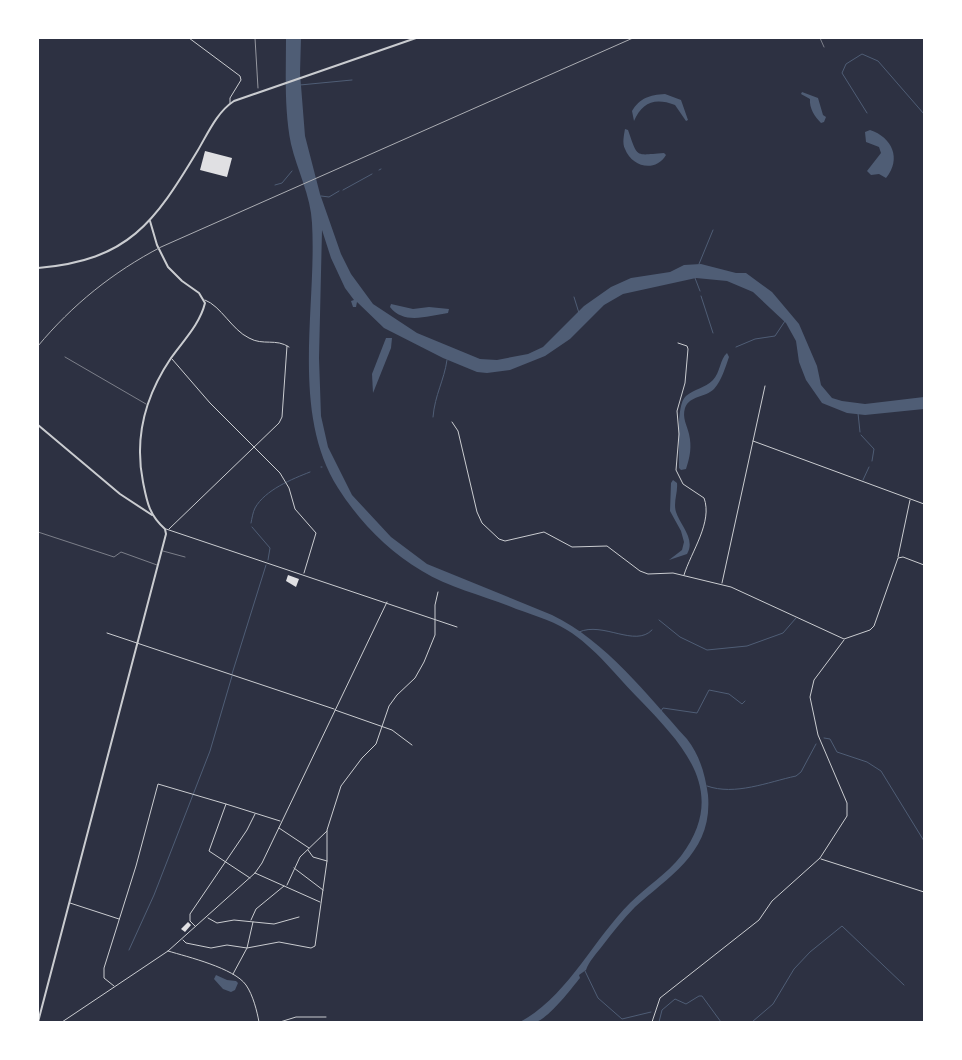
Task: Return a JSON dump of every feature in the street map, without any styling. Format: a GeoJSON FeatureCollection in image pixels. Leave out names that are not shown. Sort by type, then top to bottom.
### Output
{"type":"FeatureCollection","features":[{"type":"Feature","properties":{"kind":"street"},"geometry":{"type":"LineString","coordinates":[[189,38],[240,76],[241,80],[230,98],[230,103]]}},
{"type":"Feature","properties":{"kind":"street"},"geometry":{"type":"LineString","coordinates":[[38,268],[72,264],[102,255],[130,239],[150,221],[170,197],[220,114],[230,103],[258,91],[416,38]]}},
{"type":"Feature","properties":{"kind":"street"},"geometry":{"type":"LineString","coordinates":[[38,1022],[167,529],[279,423],[282,417],[288,347],[279,341],[261,342],[248,338],[174,274],[157,245],[150,221]]}},
{"type":"Feature","properties":{"kind":"street"},"geometry":{"type":"LineString","coordinates":[[152,515],[140,460],[140,430],[148,405],[171,358],[189,335],[203,311],[205,300]]}},
{"type":"Feature","properties":{"kind":"street"},"geometry":{"type":"LineString","coordinates":[[678,343],[687,346],[688,349],[684,366],[685,378],[677,411],[679,434],[676,473],[683,484],[704,498],[705,504],[703,526],[683,575]]}},
{"type":"Feature","properties":{"kind":"street"},"geometry":{"type":"LineString","coordinates":[[171,358],[286,482],[295,509],[316,533],[304,574]]}},
{"type":"Feature","properties":{"kind":"street"},"geometry":{"type":"LineString","coordinates":[[722,584],[765,386]]}},
{"type":"Feature","properties":{"kind":"street"},"geometry":{"type":"LineString","coordinates":[[452,422],[458,431],[480,519],[499,539],[508,541],[544,532],[572,547],[607,546],[648,574],[664,572],[722,584],[844,639]]}},
{"type":"Feature","properties":{"kind":"street"},"geometry":{"type":"LineString","coordinates":[[38,425],[120,494],[152,515],[167,529],[458,626]]}},
{"type":"Feature","properties":{"kind":"street"},"geometry":{"type":"LineString","coordinates":[[753,441],[924,504]]}},
{"type":"Feature","properties":{"kind":"street"},"geometry":{"type":"LineString","coordinates":[[652,1022],[660,998],[759,920],[772,901],[820,858],[846,818],[849,808],[835,770],[819,737],[811,690],[815,678],[844,639],[870,630],[874,626],[898,558],[910,499]]}},
{"type":"Feature","properties":{"kind":"street"},"geometry":{"type":"LineString","coordinates":[[898,558],[924,565]]}},
{"type":"Feature","properties":{"kind":"street"},"geometry":{"type":"LineString","coordinates":[[182,939],[186,943],[211,948],[227,945],[247,948],[279,942],[314,948],[324,890],[327,861],[327,830],[343,781],[376,744],[389,706],[397,695],[415,678],[424,662],[435,635],[434,619],[438,592]]}},
{"type":"Feature","properties":{"kind":"street"},"geometry":{"type":"LineString","coordinates":[[62,1022],[168,951],[255,873],[387,602]]}},
{"type":"Feature","properties":{"kind":"street"},"geometry":{"type":"LineString","coordinates":[[107,633],[383,726],[394,731],[412,745]]}},
{"type":"Feature","properties":{"kind":"street"},"geometry":{"type":"LineString","coordinates":[[115,987],[104,978],[104,971],[136,866],[158,784],[281,822]]}},
{"type":"Feature","properties":{"kind":"street"},"geometry":{"type":"LineString","coordinates":[[226,804],[209,851],[250,878]]}},
{"type":"Feature","properties":{"kind":"street"},"geometry":{"type":"LineString","coordinates":[[196,927],[190,921],[190,914],[226,862],[255,813]]}},
{"type":"Feature","properties":{"kind":"street"},"geometry":{"type":"LineString","coordinates":[[278,828],[309,849],[313,857],[327,861]]}},
{"type":"Feature","properties":{"kind":"street"},"geometry":{"type":"LineString","coordinates":[[232,974],[247,948],[256,909],[286,886],[294,868],[327,830]]}},
{"type":"Feature","properties":{"kind":"street"},"geometry":{"type":"LineString","coordinates":[[820,858],[924,892]]}},
{"type":"Feature","properties":{"kind":"street"},"geometry":{"type":"LineString","coordinates":[[294,868],[324,890]]}},
{"type":"Feature","properties":{"kind":"street"},"geometry":{"type":"LineString","coordinates":[[255,873],[321,902]]}},
{"type":"Feature","properties":{"kind":"street"},"geometry":{"type":"LineString","coordinates":[[70,903],[119,920]]}},
{"type":"Feature","properties":{"kind":"street"},"geometry":{"type":"LineString","coordinates":[[206,918],[217,923],[234,920],[274,924],[299,917]]}},
{"type":"Feature","properties":{"kind":"street"},"geometry":{"type":"LineString","coordinates":[[168,951],[232,974],[248,988],[259,1022]]}},
{"type":"Feature","properties":{"kind":"street"},"geometry":{"type":"LineString","coordinates":[[280,1022],[296,1017],[326,1017]]}},
{"type":"Feature","properties":{"kind":"lane"},"geometry":{"type":"LineString","coordinates":[[820,38],[824,47]]}},
{"type":"Feature","properties":{"kind":"lane"},"geometry":{"type":"LineString","coordinates":[[65,357],[148,405]]}},
{"type":"Feature","properties":{"kind":"lane"},"geometry":{"type":"LineString","coordinates":[[38,532],[114,558],[121,552],[157,565]]}},
{"type":"Feature","properties":{"kind":"lane"},"geometry":{"type":"LineString","coordinates":[[161,550],[186,557]]}},
{"type":"Feature","properties":{"kind":"path"},"geometry":{"type":"LineString","coordinates":[[254,38],[258,91]]}},
{"type":"Feature","properties":{"kind":"water"},"geometry":{"type":"Polygon","coordinates":[[[286,38],[301,38],[300,73],[305,136],[320,194],[341,254],[351,274],[373,304],[417,333],[480,359],[497,360],[528,354],[543,347],[584,306],[611,287],[631,278],[670,272],[684,265],[701,264],[736,273],[746,273],[772,292],[799,324],[817,366],[821,385],[832,398],[865,404],[924,397],[924,409],[865,415],[847,413],[822,403],[806,380],[799,362],[796,341],[786,323],[753,292],[727,281],[696,278],[623,294],[604,305],[570,339],[545,356],[510,370],[487,373],[477,372],[443,358],[384,328],[357,302],[356,307],[353,307],[351,301],[354,300],[345,288],[331,258],[322,230],[319,358],[321,416],[328,447],[352,495],[391,537],[427,564],[552,615],[590,639],[625,670],[687,739],[699,759],[703,773],[708,795],[708,815],[704,832],[696,847],[675,873],[626,916],[560,1002],[548,1015],[534,1023],[520,1022],[552,998],[630,903],[681,856],[695,833],[701,811],[701,791],[695,771],[672,735],[587,645],[567,630],[553,623],[432,577],[409,563],[375,534],[355,512],[338,488],[323,458],[314,426],[310,393],[312,223],[309,203],[291,144],[287,118],[286,38]]]}},
{"type":"Feature","properties":{"kind":"water"},"geometry":{"type":"Polygon","coordinates":[[[802,92],[818,98],[823,115],[826,117],[824,122],[821,123],[817,118],[811,109],[810,99],[801,94],[802,92]]]}},
{"type":"Feature","properties":{"kind":"water"},"geometry":{"type":"Polygon","coordinates":[[[665,94],[681,100],[688,120],[686,121],[675,105],[655,102],[645,106],[634,121],[632,111],[638,103],[650,96],[665,94]]]}},
{"type":"Feature","properties":{"kind":"water"},"geometry":{"type":"Polygon","coordinates":[[[625,129],[628,130],[636,151],[639,153],[664,153],[666,155],[661,161],[650,166],[638,164],[628,155],[624,147],[625,129]]]}},
{"type":"Feature","properties":{"kind":"water"},"geometry":{"type":"Polygon","coordinates":[[[870,130],[878,133],[889,143],[894,156],[891,171],[886,178],[879,174],[871,175],[867,171],[881,153],[879,147],[866,142],[865,132],[870,130]]]}},
{"type":"Feature","properties":{"kind":"water"},"geometry":{"type":"Polygon","coordinates":[[[391,304],[413,309],[429,307],[449,309],[448,313],[409,318],[396,313],[390,307],[391,304]]]}},
{"type":"Feature","properties":{"kind":"water"},"geometry":{"type":"Polygon","coordinates":[[[386,338],[392,338],[391,348],[373,393],[372,374],[386,338]]]}},
{"type":"Feature","properties":{"kind":"water"},"geometry":{"type":"Polygon","coordinates":[[[727,353],[729,357],[723,374],[714,389],[690,401],[685,408],[684,418],[690,439],[690,448],[686,469],[681,470],[679,468],[679,419],[683,401],[686,396],[713,380],[727,353]]]}},
{"type":"Feature","properties":{"kind":"water"},"geometry":{"type":"Polygon","coordinates":[[[673,480],[677,483],[676,512],[690,543],[687,554],[669,560],[682,550],[684,542],[681,531],[670,511],[671,483],[673,480]]]}},
{"type":"Feature","properties":{"kind":"water"},"geometry":{"type":"Polygon","coordinates":[[[216,975],[227,980],[236,981],[238,983],[235,990],[231,992],[223,989],[214,979],[216,975]]]}},
{"type":"Feature","properties":{"kind":"building"},"geometry":{"type":"Polygon","coordinates":[[[205,151],[232,158],[227,177],[200,170],[205,151]]]}},
{"type":"Feature","properties":{"kind":"building"},"geometry":{"type":"Polygon","coordinates":[[[288,575],[299,579],[296,587],[286,581],[288,575]]]}},
{"type":"Feature","properties":{"kind":"building"},"geometry":{"type":"Polygon","coordinates":[[[188,922],[191,925],[185,932],[181,929],[188,922]]]}},
{"type":"Feature","properties":{"kind":"waterway"},"geometry":{"type":"LineString","coordinates":[[867,113],[842,73],[846,64],[862,54],[878,61],[924,114]]}},
{"type":"Feature","properties":{"kind":"waterway"},"geometry":{"type":"LineString","coordinates":[[300,85],[352,80]]}},
{"type":"Feature","properties":{"kind":"waterway"},"geometry":{"type":"LineString","coordinates":[[275,185],[282,183],[292,171]]}},
{"type":"Feature","properties":{"kind":"waterway"},"geometry":{"type":"LineString","coordinates":[[343,190],[372,174]]}},
{"type":"Feature","properties":{"kind":"waterway"},"geometry":{"type":"LineString","coordinates":[[321,196],[329,197],[339,191]]}},
{"type":"Feature","properties":{"kind":"waterway"},"geometry":{"type":"LineString","coordinates":[[699,264],[713,230]]}},
{"type":"Feature","properties":{"kind":"waterway"},"geometry":{"type":"LineString","coordinates":[[695,278],[700,291]]}},
{"type":"Feature","properties":{"kind":"waterway"},"geometry":{"type":"LineString","coordinates":[[701,296],[713,333]]}},
{"type":"Feature","properties":{"kind":"waterway"},"geometry":{"type":"LineString","coordinates":[[574,297],[579,313]]}},
{"type":"Feature","properties":{"kind":"waterway"},"geometry":{"type":"LineString","coordinates":[[736,347],[755,339],[775,336],[785,321]]}},
{"type":"Feature","properties":{"kind":"waterway"},"geometry":{"type":"LineString","coordinates":[[433,417],[447,360]]}},
{"type":"Feature","properties":{"kind":"waterway"},"geometry":{"type":"LineString","coordinates":[[858,413],[860,432]]}},
{"type":"Feature","properties":{"kind":"waterway"},"geometry":{"type":"LineString","coordinates":[[861,435],[874,449],[872,461]]}},
{"type":"Feature","properties":{"kind":"waterway"},"geometry":{"type":"LineString","coordinates":[[863,480],[869,467]]}},
{"type":"Feature","properties":{"kind":"waterway"},"geometry":{"type":"LineString","coordinates":[[251,523],[255,508],[265,496],[280,486],[310,472]]}},
{"type":"Feature","properties":{"kind":"waterway"},"geometry":{"type":"LineString","coordinates":[[252,527],[270,548],[268,560]]}},
{"type":"Feature","properties":{"kind":"waterway"},"geometry":{"type":"LineString","coordinates":[[232,674],[266,565]]}},
{"type":"Feature","properties":{"kind":"waterway"},"geometry":{"type":"LineString","coordinates":[[659,620],[680,637],[707,650],[747,646],[783,633],[796,618]]}},
{"type":"Feature","properties":{"kind":"waterway"},"geometry":{"type":"LineString","coordinates":[[579,632],[588,629],[637,636],[645,635],[652,630]]}},
{"type":"Feature","properties":{"kind":"waterway"},"geometry":{"type":"LineString","coordinates":[[129,950],[154,895],[210,751],[232,676]]}},
{"type":"Feature","properties":{"kind":"waterway"},"geometry":{"type":"LineString","coordinates":[[661,711],[663,708],[697,713],[709,690],[729,694],[742,704],[745,701]]}},
{"type":"Feature","properties":{"kind":"waterway"},"geometry":{"type":"LineString","coordinates":[[824,738],[830,739],[837,752],[867,762],[881,771],[924,841]]}},
{"type":"Feature","properties":{"kind":"waterway"},"geometry":{"type":"LineString","coordinates":[[707,786],[718,789],[740,789],[796,776],[801,772],[816,744]]}},
{"type":"Feature","properties":{"kind":"waterway"},"geometry":{"type":"LineString","coordinates":[[752,1022],[773,1004],[794,969],[810,952],[842,926],[904,985]]}},
{"type":"Feature","properties":{"kind":"waterway"},"geometry":{"type":"LineString","coordinates":[[585,971],[598,998],[622,1019],[651,1012]]}},
{"type":"Feature","properties":{"kind":"waterway"},"geometry":{"type":"LineString","coordinates":[[659,1022],[662,1010],[675,999],[686,1004],[699,996],[702,996],[721,1022]]}},
{"type":"Feature","properties":{"kind":"railway"},"geometry":{"type":"LineString","coordinates":[[38,346],[94,290],[126,267],[161,247],[633,38]]}}]}
